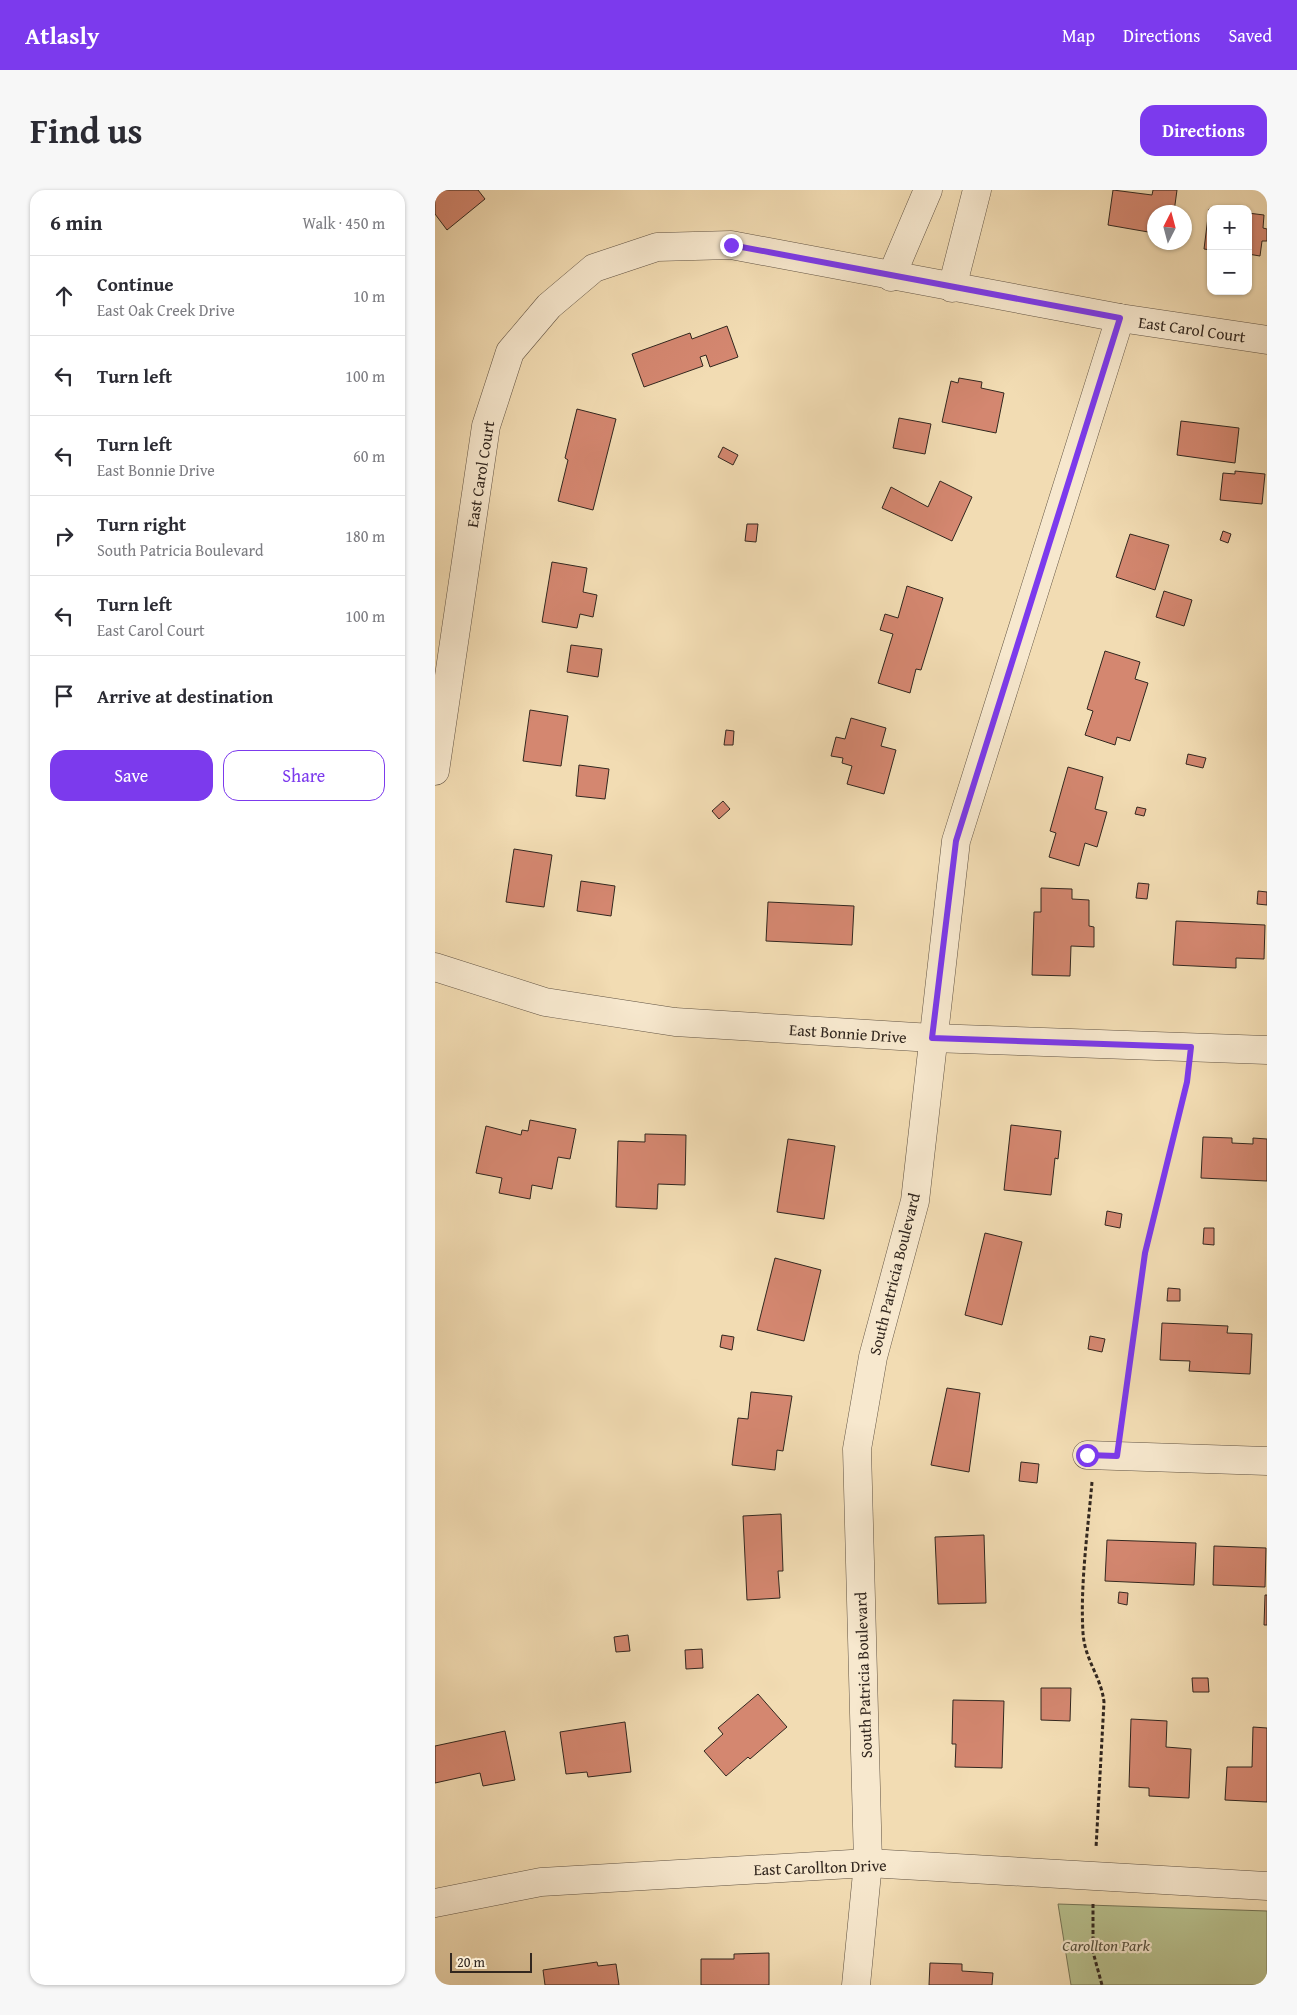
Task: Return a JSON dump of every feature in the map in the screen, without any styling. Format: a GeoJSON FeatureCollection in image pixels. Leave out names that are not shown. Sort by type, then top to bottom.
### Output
{"type":"FeatureCollection","features":[{"type":"Feature","properties":{"kind":"street"},"geometry":{"type":"LineString","coordinates":[[891,277],[928,190]]}},
{"type":"Feature","properties":{"kind":"street"},"geometry":{"type":"LineString","coordinates":[[952,288],[977,190]]}},
{"type":"Feature","properties":{"kind":"street","name":"East Carol Court"},"geometry":{"type":"LineString","coordinates":[[435,771],[486,426],[510,352],[549,306],[594,268],[657,246],[731,245],[891,277],[1120,318],[1267,340]]}},
{"type":"Feature","properties":{"kind":"street","name":"South Patricia Boulevard"},"geometry":{"type":"LineString","coordinates":[[856,1985],[867,1862],[857,1449],[873,1357],[915,1201],[932,1038],[956,841],[1120,318]]}},
{"type":"Feature","properties":{"kind":"street","name":"East Bonnie Drive"},"geometry":{"type":"LineString","coordinates":[[435,967],[545,1002],[675,1022],[932,1038],[1267,1050]]}},
{"type":"Feature","properties":{"kind":"street"},"geometry":{"type":"LineString","coordinates":[[1099,1455],[1267,1461]]}},
{"type":"Feature","properties":{"kind":"street","name":"East Carollton Drive"},"geometry":{"type":"LineString","coordinates":[[435,1903],[541,1882],[867,1862],[1267,1886]]}},
{"type":"Feature","properties":{"kind":"path"},"geometry":{"type":"LineString","coordinates":[[1101,1985],[1093,1952],[1092,1938],[1105,1702],[1102,1686],[1090,1665],[1083,1633],[1085,1564],[1099,1455],[1145,1253],[1187,1082],[1191,1047]]}},
{"type":"Feature","properties":{"kind":"green space","name":"Carollton Park"},"geometry":{"type":"Polygon","coordinates":[[[1058,1904],[1267,1911],[1267,1985],[1071,1985],[1058,1904]]]}},
{"type":"Feature","properties":{"kind":"building"},"geometry":{"type":"Polygon","coordinates":[[[437,190],[478,190],[485,199],[447,230],[435,214],[435,192],[437,190]]]}},
{"type":"Feature","properties":{"kind":"building"},"geometry":{"type":"Polygon","coordinates":[[[1113,190],[1152,195],[1153,190],[1177,190],[1175,205],[1147,205],[1147,232],[1108,225],[1113,190]]]}},
{"type":"Feature","properties":{"kind":"building"},"geometry":{"type":"Polygon","coordinates":[[[1252,214],[1264,215],[1263,228],[1267,229],[1267,241],[1262,241],[1260,256],[1252,255],[1252,214]]]}},
{"type":"Feature","properties":{"kind":"building"},"geometry":{"type":"Polygon","coordinates":[[[1207,225],[1207,249],[1204,249],[1207,225]]]}},
{"type":"Feature","properties":{"kind":"building"},"geometry":{"type":"Polygon","coordinates":[[[727,326],[738,357],[710,367],[706,355],[700,357],[703,366],[644,387],[632,354],[690,333],[692,339],[727,326]]]}},
{"type":"Feature","properties":{"kind":"building"},"geometry":{"type":"Polygon","coordinates":[[[959,378],[982,382],[981,388],[1004,393],[996,433],[942,422],[951,381],[958,383],[959,378]]]}},
{"type":"Feature","properties":{"kind":"building"},"geometry":{"type":"Polygon","coordinates":[[[577,409],[616,419],[593,510],[558,501],[568,460],[565,458],[577,409]]]}},
{"type":"Feature","properties":{"kind":"building"},"geometry":{"type":"Polygon","coordinates":[[[899,418],[931,424],[925,454],[893,448],[899,418]]]}},
{"type":"Feature","properties":{"kind":"building"},"geometry":{"type":"Polygon","coordinates":[[[1181,421],[1239,428],[1235,463],[1177,455],[1181,421]]]}},
{"type":"Feature","properties":{"kind":"building"},"geometry":{"type":"Polygon","coordinates":[[[723,447],[738,455],[733,465],[718,457],[723,447]]]}},
{"type":"Feature","properties":{"kind":"building"},"geometry":{"type":"Polygon","coordinates":[[[1235,471],[1265,474],[1262,504],[1220,500],[1223,473],[1235,474],[1235,471]]]}},
{"type":"Feature","properties":{"kind":"building"},"geometry":{"type":"Polygon","coordinates":[[[940,481],[972,497],[952,541],[882,508],[891,487],[928,507],[940,481]]]}},
{"type":"Feature","properties":{"kind":"building"},"geometry":{"type":"Polygon","coordinates":[[[747,524],[758,524],[756,542],[745,541],[747,524]]]}},
{"type":"Feature","properties":{"kind":"building"},"geometry":{"type":"Polygon","coordinates":[[[1223,531],[1231,534],[1228,543],[1220,540],[1223,531]]]}},
{"type":"Feature","properties":{"kind":"building"},"geometry":{"type":"Polygon","coordinates":[[[1130,534],[1169,545],[1155,590],[1116,577],[1130,534]]]}},
{"type":"Feature","properties":{"kind":"building"},"geometry":{"type":"Polygon","coordinates":[[[552,562],[587,568],[583,592],[597,595],[593,617],[580,614],[577,628],[542,622],[552,562]]]}},
{"type":"Feature","properties":{"kind":"building"},"geometry":{"type":"Polygon","coordinates":[[[907,586],[943,598],[921,670],[916,669],[910,693],[878,683],[893,634],[880,630],[885,614],[898,618],[907,586]]]}},
{"type":"Feature","properties":{"kind":"building"},"geometry":{"type":"Polygon","coordinates":[[[1164,591],[1192,600],[1184,626],[1156,617],[1164,591]]]}},
{"type":"Feature","properties":{"kind":"building"},"geometry":{"type":"Polygon","coordinates":[[[571,645],[602,649],[598,677],[567,672],[571,645]]]}},
{"type":"Feature","properties":{"kind":"building"},"geometry":{"type":"Polygon","coordinates":[[[1105,651],[1140,662],[1135,679],[1148,683],[1130,741],[1117,737],[1115,745],[1085,735],[1093,711],[1087,709],[1105,651]]]}},
{"type":"Feature","properties":{"kind":"building"},"geometry":{"type":"Polygon","coordinates":[[[530,710],[568,716],[561,766],[523,761],[530,710]]]}},
{"type":"Feature","properties":{"kind":"building"},"geometry":{"type":"Polygon","coordinates":[[[851,718],[886,728],[881,746],[896,750],[884,794],[847,784],[852,766],[842,763],[843,758],[831,756],[836,737],[845,739],[851,718]]]}},
{"type":"Feature","properties":{"kind":"building"},"geometry":{"type":"Polygon","coordinates":[[[726,730],[734,731],[733,745],[724,745],[726,730]]]}},
{"type":"Feature","properties":{"kind":"building"},"geometry":{"type":"Polygon","coordinates":[[[1188,754],[1206,758],[1203,768],[1186,764],[1188,754]]]}},
{"type":"Feature","properties":{"kind":"building"},"geometry":{"type":"Polygon","coordinates":[[[579,765],[609,769],[605,799],[576,796],[579,765]]]}},
{"type":"Feature","properties":{"kind":"building"},"geometry":{"type":"Polygon","coordinates":[[[1068,767],[1103,777],[1095,809],[1107,812],[1097,847],[1085,843],[1079,866],[1049,857],[1056,833],[1050,831],[1068,767]]]}},
{"type":"Feature","properties":{"kind":"building"},"geometry":{"type":"Polygon","coordinates":[[[723,801],[730,809],[719,819],[712,811],[723,801]]]}},
{"type":"Feature","properties":{"kind":"building"},"geometry":{"type":"Polygon","coordinates":[[[1137,807],[1146,809],[1144,816],[1135,814],[1137,807]]]}},
{"type":"Feature","properties":{"kind":"building"},"geometry":{"type":"Polygon","coordinates":[[[514,849],[552,855],[544,907],[506,902],[514,849]]]}},
{"type":"Feature","properties":{"kind":"building"},"geometry":{"type":"Polygon","coordinates":[[[581,881],[615,886],[611,916],[577,911],[581,881]]]}},
{"type":"Feature","properties":{"kind":"building"},"geometry":{"type":"Polygon","coordinates":[[[1138,883],[1149,884],[1147,899],[1136,898],[1138,883]]]}},
{"type":"Feature","properties":{"kind":"building"},"geometry":{"type":"Polygon","coordinates":[[[1041,888],[1072,889],[1072,899],[1089,900],[1089,926],[1094,927],[1094,947],[1071,946],[1070,976],[1032,975],[1034,912],[1041,912],[1041,888]]]}},
{"type":"Feature","properties":{"kind":"building"},"geometry":{"type":"Polygon","coordinates":[[[1258,891],[1267,892],[1267,905],[1257,904],[1258,891]]]}},
{"type":"Feature","properties":{"kind":"building"},"geometry":{"type":"Polygon","coordinates":[[[768,902],[854,906],[852,945],[766,941],[768,902]]]}},
{"type":"Feature","properties":{"kind":"building"},"geometry":{"type":"Polygon","coordinates":[[[1176,921],[1265,925],[1264,959],[1236,958],[1236,968],[1173,965],[1176,921]]]}},
{"type":"Feature","properties":{"kind":"building"},"geometry":{"type":"Polygon","coordinates":[[[530,1120],[576,1129],[570,1159],[558,1157],[552,1189],[532,1185],[530,1199],[499,1193],[502,1178],[476,1173],[486,1126],[521,1135],[522,1130],[528,1131],[530,1120]]]}},
{"type":"Feature","properties":{"kind":"building"},"geometry":{"type":"Polygon","coordinates":[[[1011,1125],[1061,1131],[1058,1159],[1055,1158],[1051,1195],[1004,1190],[1011,1125]]]}},
{"type":"Feature","properties":{"kind":"building"},"geometry":{"type":"Polygon","coordinates":[[[645,1134],[686,1135],[685,1185],[658,1184],[657,1209],[616,1207],[618,1141],[645,1142],[645,1134]]]}},
{"type":"Feature","properties":{"kind":"building"},"geometry":{"type":"Polygon","coordinates":[[[1203,1137],[1232,1138],[1232,1143],[1253,1144],[1253,1138],[1267,1139],[1267,1181],[1201,1178],[1203,1137]]]}},
{"type":"Feature","properties":{"kind":"building"},"geometry":{"type":"Polygon","coordinates":[[[788,1139],[835,1146],[824,1219],[777,1212],[788,1139]]]}},
{"type":"Feature","properties":{"kind":"building"},"geometry":{"type":"Polygon","coordinates":[[[1107,1211],[1122,1214],[1120,1228],[1105,1225],[1107,1211]]]}},
{"type":"Feature","properties":{"kind":"building"},"geometry":{"type":"Polygon","coordinates":[[[1204,1228],[1214,1228],[1214,1245],[1203,1244],[1204,1228]]]}},
{"type":"Feature","properties":{"kind":"building"},"geometry":{"type":"Polygon","coordinates":[[[985,1233],[1022,1242],[1002,1325],[965,1315],[985,1233]]]}},
{"type":"Feature","properties":{"kind":"building"},"geometry":{"type":"Polygon","coordinates":[[[775,1258],[821,1270],[804,1341],[757,1330],[775,1258]]]}},
{"type":"Feature","properties":{"kind":"building"},"geometry":{"type":"Polygon","coordinates":[[[1168,1288],[1180,1289],[1180,1301],[1167,1301],[1168,1288]]]}},
{"type":"Feature","properties":{"kind":"building"},"geometry":{"type":"Polygon","coordinates":[[[1162,1323],[1228,1326],[1227,1333],[1252,1334],[1250,1374],[1189,1371],[1190,1361],[1160,1360],[1162,1323]]]}},
{"type":"Feature","properties":{"kind":"building"},"geometry":{"type":"Polygon","coordinates":[[[722,1335],[734,1337],[732,1350],[720,1347],[722,1335]]]}},
{"type":"Feature","properties":{"kind":"building"},"geometry":{"type":"Polygon","coordinates":[[[1090,1336],[1105,1339],[1102,1352],[1088,1349],[1090,1336]]]}},
{"type":"Feature","properties":{"kind":"building"},"geometry":{"type":"Polygon","coordinates":[[[947,1388],[980,1393],[969,1472],[931,1465],[947,1388]]]}},
{"type":"Feature","properties":{"kind":"building"},"geometry":{"type":"Polygon","coordinates":[[[751,1392],[792,1396],[783,1451],[777,1450],[775,1470],[732,1465],[738,1418],[748,1419],[751,1392]]]}},
{"type":"Feature","properties":{"kind":"building"},"geometry":{"type":"Polygon","coordinates":[[[1021,1462],[1039,1464],[1037,1483],[1019,1481],[1021,1462]]]}},
{"type":"Feature","properties":{"kind":"building"},"geometry":{"type":"Polygon","coordinates":[[[781,1514],[783,1571],[778,1571],[780,1598],[747,1600],[743,1516],[781,1514]]]}},
{"type":"Feature","properties":{"kind":"building"},"geometry":{"type":"Polygon","coordinates":[[[984,1535],[986,1603],[938,1604],[935,1537],[984,1535]]]}},
{"type":"Feature","properties":{"kind":"building"},"geometry":{"type":"Polygon","coordinates":[[[1107,1540],[1196,1543],[1194,1585],[1105,1581],[1107,1540]]]}},
{"type":"Feature","properties":{"kind":"building"},"geometry":{"type":"Polygon","coordinates":[[[1214,1546],[1266,1548],[1265,1587],[1213,1585],[1214,1546]]]}},
{"type":"Feature","properties":{"kind":"building"},"geometry":{"type":"Polygon","coordinates":[[[1119,1592],[1128,1593],[1127,1605],[1118,1603],[1119,1592]]]}},
{"type":"Feature","properties":{"kind":"building"},"geometry":{"type":"Polygon","coordinates":[[[1265,1595],[1267,1595],[1267,1625],[1264,1625],[1265,1595]]]}},
{"type":"Feature","properties":{"kind":"building"},"geometry":{"type":"Polygon","coordinates":[[[628,1635],[630,1651],[616,1652],[614,1637],[628,1635]]]}},
{"type":"Feature","properties":{"kind":"building"},"geometry":{"type":"Polygon","coordinates":[[[702,1649],[703,1668],[686,1669],[685,1650],[702,1649]]]}},
{"type":"Feature","properties":{"kind":"building"},"geometry":{"type":"Polygon","coordinates":[[[1192,1678],[1208,1678],[1209,1692],[1193,1692],[1192,1678]]]}},
{"type":"Feature","properties":{"kind":"building"},"geometry":{"type":"Polygon","coordinates":[[[1041,1688],[1071,1688],[1070,1721],[1041,1720],[1041,1688]]]}},
{"type":"Feature","properties":{"kind":"building"},"geometry":{"type":"Polygon","coordinates":[[[758,1694],[787,1727],[750,1759],[748,1757],[726,1776],[704,1751],[723,1734],[718,1728],[758,1694]]]}},
{"type":"Feature","properties":{"kind":"building"},"geometry":{"type":"Polygon","coordinates":[[[953,1700],[1004,1701],[1002,1768],[955,1767],[956,1744],[952,1744],[953,1700]]]}},
{"type":"Feature","properties":{"kind":"building"},"geometry":{"type":"Polygon","coordinates":[[[1131,1719],[1167,1721],[1166,1747],[1191,1749],[1189,1798],[1149,1796],[1149,1788],[1129,1787],[1131,1719]]]}},
{"type":"Feature","properties":{"kind":"building"},"geometry":{"type":"Polygon","coordinates":[[[625,1722],[631,1772],[588,1777],[587,1772],[566,1774],[560,1732],[625,1722]]]}},
{"type":"Feature","properties":{"kind":"building"},"geometry":{"type":"Polygon","coordinates":[[[1253,1727],[1267,1728],[1267,1802],[1225,1800],[1227,1767],[1252,1767],[1253,1727]]]}},
{"type":"Feature","properties":{"kind":"building"},"geometry":{"type":"Polygon","coordinates":[[[505,1731],[515,1780],[483,1786],[480,1773],[435,1783],[435,1746],[505,1731]]]}},
{"type":"Feature","properties":{"kind":"building"},"geometry":{"type":"Polygon","coordinates":[[[769,1953],[769,1985],[701,1985],[701,1959],[734,1959],[734,1954],[769,1953]]]}},
{"type":"Feature","properties":{"kind":"building"},"geometry":{"type":"Polygon","coordinates":[[[597,1962],[598,1966],[616,1964],[619,1985],[545,1985],[543,1970],[597,1962]]]}},
{"type":"Feature","properties":{"kind":"building"},"geometry":{"type":"Polygon","coordinates":[[[930,1963],[962,1964],[962,1971],[993,1973],[992,1985],[929,1985],[930,1963]]]}},
{"type":"Feature","properties":{"kind":"route"},"geometry":{"type":"LineString","coordinates":[[731,245],[891,277],[1120,318],[956,841],[932,1038],[1191,1047],[1187,1082],[1145,1253],[1117,1456],[1087,1455]]}}]}
